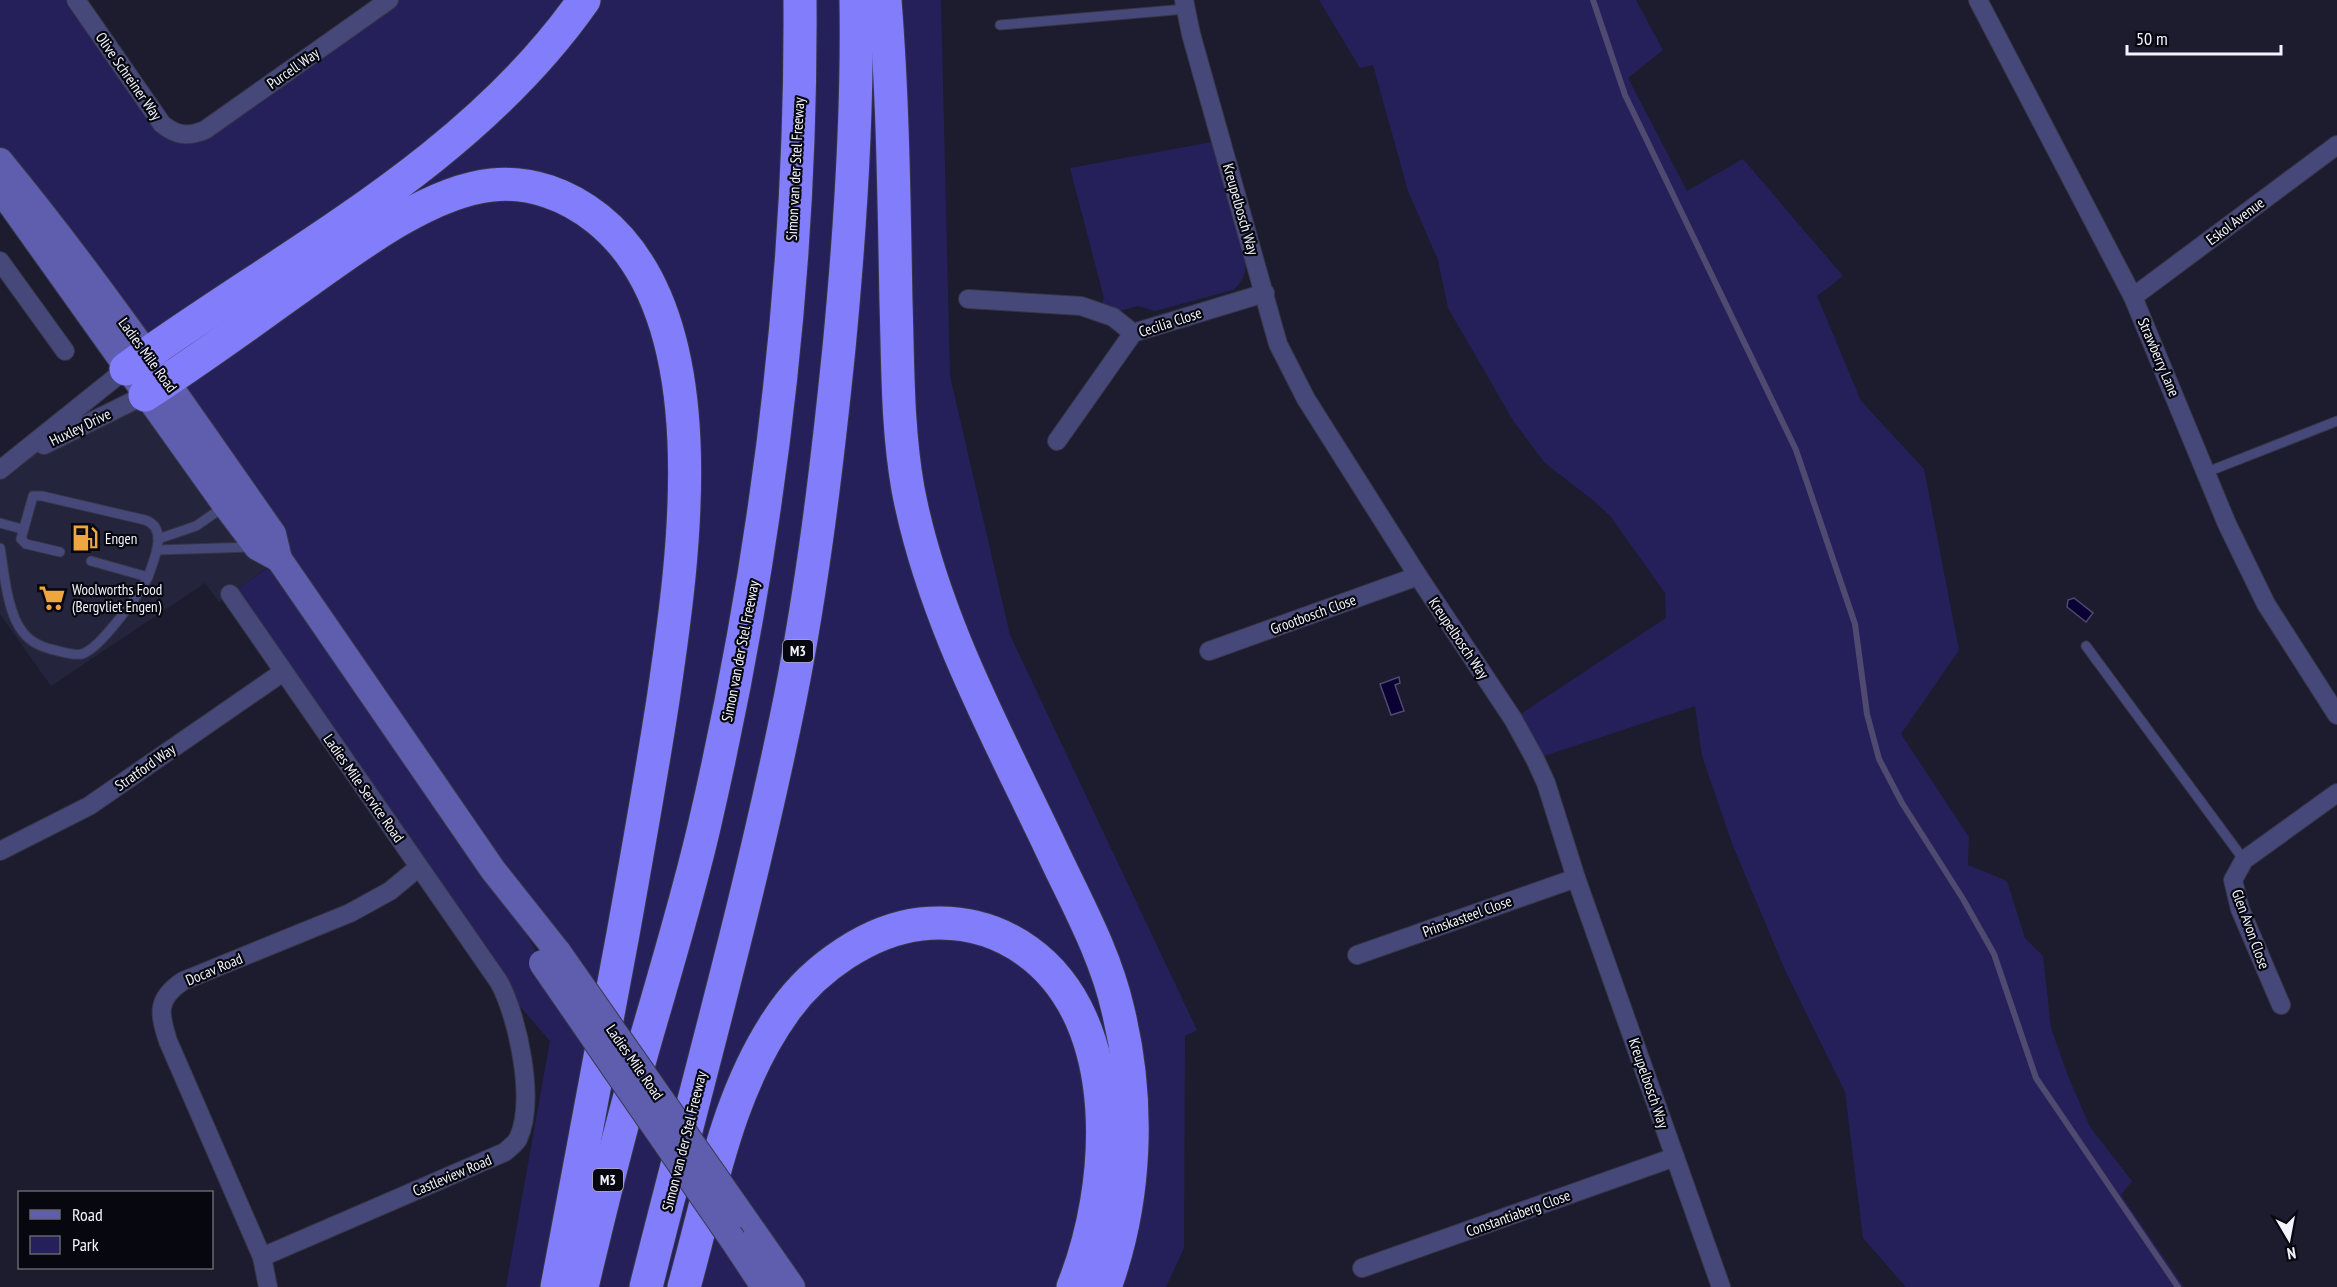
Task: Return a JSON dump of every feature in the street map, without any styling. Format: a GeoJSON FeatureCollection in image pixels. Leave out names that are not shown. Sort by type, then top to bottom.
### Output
{"type":"FeatureCollection","features":[{"type":"Feature","properties":{"kind":"highway"},"geometry":{"type":"LineString","coordinates":[[137,362],[254,285],[421,168],[512,88],[539,59],[584,0]]}},
{"type":"Feature","properties":{"kind":"highway","name":"Simon van der Stel Freeway"},"geometry":{"type":"LineString","coordinates":[[582,1287],[636,1073],[705,825],[755,571],[770,468],[790,266],[800,0]]}},
{"type":"Feature","properties":{"kind":"highway","name":"Simon van der Stel Freeway"},"geometry":{"type":"LineString","coordinates":[[646,1287],[760,840],[790,697],[811,574],[828,464],[846,278],[856,0]]}},
{"type":"Feature","properties":{"kind":"highway"},"geometry":{"type":"LineString","coordinates":[[885,0],[892,139],[900,427],[908,487],[917,529],[930,577],[953,639],[1097,946],[1116,1000],[1127,1052],[1132,1131],[1130,1186],[1113,1267],[1105,1287]]}},
{"type":"Feature","properties":{"kind":"highway"},"geometry":{"type":"LineString","coordinates":[[156,388],[347,254],[415,212],[456,193],[493,185],[523,186],[556,193],[583,207],[616,233],[640,265],[667,333],[684,420],[686,468],[680,572],[648,796],[557,1287]]}},
{"type":"Feature","properties":{"kind":"highway"},"geometry":{"type":"LineString","coordinates":[[684,1287],[739,1097],[764,1043],[786,1009],[808,984],[832,963],[868,941],[904,926],[944,922],[980,927],[1014,942],[1042,962],[1066,990],[1083,1022],[1095,1060],[1101,1102],[1102,1148],[1098,1196],[1073,1287]]}},
{"type":"Feature","properties":{"kind":"main road","name":"Ladies Mile Road"},"geometry":{"type":"LineString","coordinates":[[0,161],[45,215],[137,362]]}},
{"type":"Feature","properties":{"kind":"main road","name":"Ladies Mile Road"},"geometry":{"type":"LineString","coordinates":[[0,189],[273,534],[279,559],[493,870],[764,1287]]}},
{"type":"Feature","properties":{"kind":"main road","name":"Ladies Mile Road"},"geometry":{"type":"LineString","coordinates":[[156,388],[226,506],[257,547],[279,559]]}},
{"type":"Feature","properties":{"kind":"main road","name":"Ladies Mile Road"},"geometry":{"type":"LineString","coordinates":[[550,958],[741,1214],[792,1287]]}},
{"type":"Feature","properties":{"kind":"street","name":"Olive Schreiner Way"},"geometry":{"type":"LineString","coordinates":[[76,0],[162,124],[172,132],[184,136],[195,134]]}},
{"type":"Feature","properties":{"kind":"street","name":"Purcell Way"},"geometry":{"type":"LineString","coordinates":[[195,134],[215,123],[389,0]]}},
{"type":"Feature","properties":{"kind":"street","name":"Strawberry Lane"},"geometry":{"type":"LineString","coordinates":[[1978,0],[2133,297],[2227,524],[2266,604],[2337,715]]}},
{"type":"Feature","properties":{"kind":"street","name":"Kreupelbosch Way"},"geometry":{"type":"LineString","coordinates":[[1185,4],[1278,344],[1291,373],[1418,576],[1513,719],[1535,759],[1546,783],[1576,878],[1721,1287]]}},
{"type":"Feature","properties":{"kind":"street","name":"Eskol Avenue"},"geometry":{"type":"LineString","coordinates":[[2133,297],[2337,145]]}},
{"type":"Feature","properties":{"kind":"street"},"geometry":{"type":"LineString","coordinates":[[0,261],[65,351]]}},
{"type":"Feature","properties":{"kind":"street","name":"Cecilia Close"},"geometry":{"type":"LineString","coordinates":[[1058,441],[1133,333],[1265,293]]}},
{"type":"Feature","properties":{"kind":"street"},"geometry":{"type":"LineString","coordinates":[[968,299],[1081,306],[1113,317],[1133,333]]}},
{"type":"Feature","properties":{"kind":"street","name":"Huxley Drive"},"geometry":{"type":"LineString","coordinates":[[0,470],[137,362]]}},
{"type":"Feature","properties":{"kind":"street","name":"Huxley Drive"},"geometry":{"type":"LineString","coordinates":[[15,459],[156,388]]}},
{"type":"Feature","properties":{"kind":"street","name":"Grootbosch Close"},"geometry":{"type":"LineString","coordinates":[[1209,651],[1418,576]]}},
{"type":"Feature","properties":{"kind":"street","name":"Ladies Mile Service Road"},"geometry":{"type":"LineString","coordinates":[[230,594],[499,982]]}},
{"type":"Feature","properties":{"kind":"street","name":"Stratford Way"},"geometry":{"type":"LineString","coordinates":[[3,844],[89,806],[284,672]]}},
{"type":"Feature","properties":{"kind":"street"},"geometry":{"type":"LineString","coordinates":[[2244,860],[2337,793]]}},
{"type":"Feature","properties":{"kind":"street","name":"Glen Avon Close"},"geometry":{"type":"LineString","coordinates":[[2244,860],[2233,880],[2235,892],[2280,1005]]}},
{"type":"Feature","properties":{"kind":"street","name":"Docav Road"},"geometry":{"type":"LineString","coordinates":[[262,1257],[168,1041],[161,1014],[163,1002],[169,990],[183,981],[373,901],[419,867]]}},
{"type":"Feature","properties":{"kind":"street","name":"Prinskasteel Close"},"geometry":{"type":"LineString","coordinates":[[1358,955],[1576,878]]}},
{"type":"Feature","properties":{"kind":"street","name":"Castleview Road"},"geometry":{"type":"LineString","coordinates":[[262,1257],[505,1152],[517,1141],[524,1122],[525,1098],[521,1057],[514,1014],[499,982]]}},
{"type":"Feature","properties":{"kind":"street","name":"Constantiaberg Close"},"geometry":{"type":"LineString","coordinates":[[1362,1268],[1675,1157]]}},
{"type":"Feature","properties":{"kind":"street"},"geometry":{"type":"LineString","coordinates":[[262,1257],[268,1287]]}},
{"type":"Feature","properties":{"kind":"lane"},"geometry":{"type":"LineString","coordinates":[[1000,25],[1185,4]]}},
{"type":"Feature","properties":{"kind":"lane"},"geometry":{"type":"LineString","coordinates":[[2207,472],[2337,421]]}},
{"type":"Feature","properties":{"kind":"lane"},"geometry":{"type":"LineString","coordinates":[[0,548],[11,608],[21,629],[34,644],[79,655],[96,645],[141,591],[148,577],[159,531],[150,522],[38,495],[31,499],[22,529],[23,542],[60,552]]}},
{"type":"Feature","properties":{"kind":"lane"},"geometry":{"type":"LineString","coordinates":[[158,539],[196,526],[226,506]]}},
{"type":"Feature","properties":{"kind":"lane"},"geometry":{"type":"LineString","coordinates":[[0,523],[22,529]]}},
{"type":"Feature","properties":{"kind":"lane"},"geometry":{"type":"LineString","coordinates":[[156,550],[257,547]]}},
{"type":"Feature","properties":{"kind":"lane"},"geometry":{"type":"LineString","coordinates":[[91,561],[148,577]]}},
{"type":"Feature","properties":{"kind":"lane"},"geometry":{"type":"LineString","coordinates":[[2086,646],[2244,860]]}},
{"type":"Feature","properties":{"kind":"shaded area"},"geometry":{"type":"Polygon","coordinates":[[[145,395],[279,559],[219,602],[205,583],[51,686],[0,614],[0,470],[145,395]]]}},
{"type":"Feature","properties":{"kind":"shaded area"},"geometry":{"type":"Polygon","coordinates":[[[2074,598],[2093,613],[2086,622],[2067,607],[2068,600],[2074,598]]]}},
{"type":"Feature","properties":{"kind":"shaded area"},"geometry":{"type":"Polygon","coordinates":[[[1399,677],[1400,683],[1395,685],[1404,711],[1391,715],[1380,684],[1399,677]]]}},
{"type":"Feature","properties":{"kind":"green space"},"geometry":{"type":"Polygon","coordinates":[[[0,0],[76,0],[162,124],[184,136],[389,0],[941,0],[950,376],[1010,635],[1197,1030],[1185,1036],[1184,1248],[1166,1287],[792,1287],[495,875],[542,963],[764,1287],[506,1287],[550,1041],[499,982],[230,594],[279,560],[0,189],[0,0]]]}},
{"type":"Feature","properties":{"kind":"green space"},"geometry":{"type":"Polygon","coordinates":[[[1319,0],[1636,0],[1663,50],[1628,78],[1687,191],[1743,159],[1843,276],[1817,296],[1861,401],[1924,469],[1959,650],[1901,734],[1969,837],[1968,865],[2007,881],[2025,938],[2043,956],[2051,1028],[2090,1127],[2132,1181],[2121,1195],[2184,1287],[1906,1287],[1863,1238],[1845,1092],[1785,970],[1733,846],[1702,756],[1695,706],[1535,759],[1513,719],[1666,618],[1665,593],[1611,517],[1545,463],[1514,422],[1448,308],[1438,260],[1408,191],[1373,65],[1360,68],[1319,0]]]}},
{"type":"Feature","properties":{"kind":"green space"},"geometry":{"type":"Polygon","coordinates":[[[1212,142],[1246,262],[1241,281],[1233,290],[1155,311],[1138,306],[1119,311],[1101,305],[1104,298],[1070,168],[1212,142]]]}},
{"type":"Feature","properties":{"kind":"waterway"},"geometry":{"type":"LineString","coordinates":[[1593,0],[1625,95],[1796,450],[1855,624],[1867,714],[1879,759],[1902,803],[1963,899],[1994,954],[2036,1078],[2178,1287]]}},
{"type":"Feature","properties":{"kind":"place","name":"Engen"},"geometry":{"type":"Point","coordinates":[85,538]}},
{"type":"Feature","properties":{"kind":"place","name":"Woolworths Food (Bergvliet Engen)"},"geometry":{"type":"Point","coordinates":[52,598]}}]}
